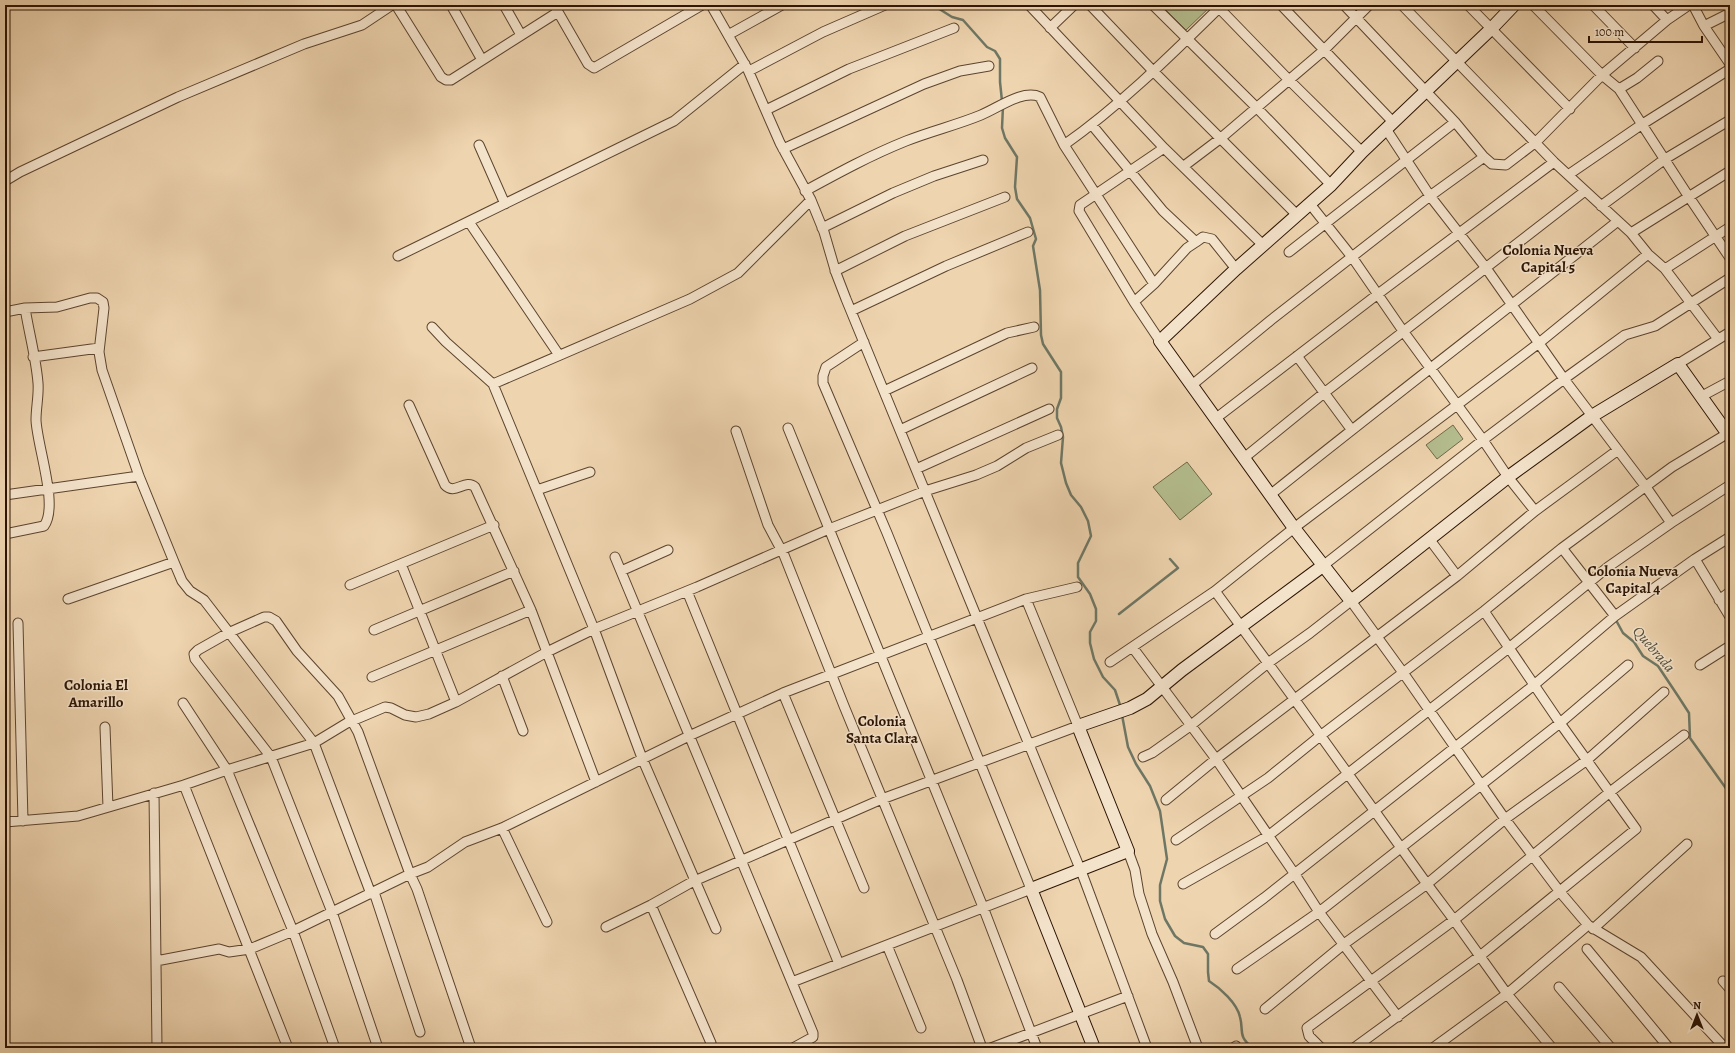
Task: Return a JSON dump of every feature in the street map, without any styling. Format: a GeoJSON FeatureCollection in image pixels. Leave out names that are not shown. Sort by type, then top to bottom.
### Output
{"type":"FeatureCollection","features":[{"type":"Feature","properties":{"kind":"street"},"geometry":{"type":"LineString","coordinates":[[5,181],[178,97],[304,44],[362,25],[392,5]]}},
{"type":"Feature","properties":{"kind":"street"},"geometry":{"type":"LineString","coordinates":[[396,5],[441,77],[446,80],[452,80],[521,35],[556,8],[588,64],[594,68],[702,5]]}},
{"type":"Feature","properties":{"kind":"street"},"geometry":{"type":"LineString","coordinates":[[451,5],[482,60]]}},
{"type":"Feature","properties":{"kind":"street"},"geometry":{"type":"LineString","coordinates":[[504,5],[521,35]]}},
{"type":"Feature","properties":{"kind":"street"},"geometry":{"type":"LineString","coordinates":[[711,5],[747,68],[783,149],[811,200],[822,228],[835,271],[1080,869],[1147,1048]]}},
{"type":"Feature","properties":{"kind":"street"},"geometry":{"type":"LineString","coordinates":[[728,35],[782,5]]}},
{"type":"Feature","properties":{"kind":"street"},"geometry":{"type":"LineString","coordinates":[[398,256],[674,121],[747,68],[885,5]]}},
{"type":"Feature","properties":{"kind":"street"},"geometry":{"type":"LineString","coordinates":[[1029,5],[1164,148],[1184,166],[1263,246]]}},
{"type":"Feature","properties":{"kind":"street"},"geometry":{"type":"LineString","coordinates":[[1050,28],[1074,5]]}},
{"type":"Feature","properties":{"kind":"street"},"geometry":{"type":"LineString","coordinates":[[1090,5],[1154,72],[1297,215]]}},
{"type":"Feature","properties":{"kind":"street"},"geometry":{"type":"LineString","coordinates":[[1153,5],[1256,107],[1331,185]]}},
{"type":"Feature","properties":{"kind":"street"},"geometry":{"type":"LineString","coordinates":[[1281,5],[1390,125],[1407,161],[1430,196],[1486,268],[1564,379],[1646,487],[1671,523]]}},
{"type":"Feature","properties":{"kind":"street"},"geometry":{"type":"LineString","coordinates":[[1344,5],[1455,122],[1492,164],[1506,164],[1536,142],[1570,110],[1602,75],[1668,20],[1689,5]]}},
{"type":"Feature","properties":{"kind":"street"},"geometry":{"type":"LineString","coordinates":[[1184,166],[1221,138],[1288,79],[1323,51],[1369,5]]}},
{"type":"Feature","properties":{"kind":"street"},"geometry":{"type":"LineString","coordinates":[[1402,5],[1554,162],[1631,233],[1648,254],[1665,269],[1718,339]]}},
{"type":"Feature","properties":{"kind":"street"},"geometry":{"type":"LineString","coordinates":[[1468,5],[1570,110]]}},
{"type":"Feature","properties":{"kind":"street"},"geometry":{"type":"LineString","coordinates":[[1160,341],[1236,269],[1331,185],[1362,152],[1491,29],[1514,5]]}},
{"type":"Feature","properties":{"kind":"street"},"geometry":{"type":"LineString","coordinates":[[1533,5],[1602,75],[1619,89],[1641,125],[1730,258]]}},
{"type":"Feature","properties":{"kind":"street"},"geometry":{"type":"LineString","coordinates":[[1593,5],[1635,48]]}},
{"type":"Feature","properties":{"kind":"street"},"geometry":{"type":"LineString","coordinates":[[1653,5],[1668,20]]}},
{"type":"Feature","properties":{"kind":"street"},"geometry":{"type":"LineString","coordinates":[[1693,5],[1704,26],[1730,64]]}},
{"type":"Feature","properties":{"kind":"street"},"geometry":{"type":"LineString","coordinates":[[1064,145],[1092,125],[1154,72],[1221,6],[1288,79],[1362,152]]}},
{"type":"Feature","properties":{"kind":"street"},"geometry":{"type":"LineString","coordinates":[[1704,26],[1730,13]]}},
{"type":"Feature","properties":{"kind":"street"},"geometry":{"type":"LineString","coordinates":[[766,110],[848,69],[954,28]]}},
{"type":"Feature","properties":{"kind":"street"},"geometry":{"type":"LineString","coordinates":[[1619,89],[1637,78],[1658,61]]}},
{"type":"Feature","properties":{"kind":"street"},"geometry":{"type":"LineString","coordinates":[[783,149],[924,84],[960,71],[990,66]]}},
{"type":"Feature","properties":{"kind":"street"},"geometry":{"type":"LineString","coordinates":[[1568,175],[1641,125],[1730,69]]}},
{"type":"Feature","properties":{"kind":"street"},"geometry":{"type":"LineString","coordinates":[[805,191],[859,161],[907,140],[982,115],[1024,95],[1034,94],[1040,97],[1064,145],[1154,284]]}},
{"type":"Feature","properties":{"kind":"street"},"geometry":{"type":"LineString","coordinates":[[1601,206],[1665,159],[1730,120]]}},
{"type":"Feature","properties":{"kind":"street"},"geometry":{"type":"LineString","coordinates":[[1289,252],[1455,122]]}},
{"type":"Feature","properties":{"kind":"street"},"geometry":{"type":"LineString","coordinates":[[1092,125],[1163,211],[1196,242]]}},
{"type":"Feature","properties":{"kind":"street"},"geometry":{"type":"LineString","coordinates":[[479,145],[505,204]]}},
{"type":"Feature","properties":{"kind":"street"},"geometry":{"type":"LineString","coordinates":[[1164,148],[1080,205],[1079,211],[1134,302],[1215,419],[1294,528],[1351,601],[1404,674],[1454,748],[1560,892],[1590,927],[1641,956],[1725,1048]]}},
{"type":"Feature","properties":{"kind":"street"},"geometry":{"type":"LineString","coordinates":[[1192,386],[1271,320],[1430,196],[1484,156]]}},
{"type":"Feature","properties":{"kind":"street"},"geometry":{"type":"LineString","coordinates":[[822,228],[927,179],[983,160]]}},
{"type":"Feature","properties":{"kind":"street"},"geometry":{"type":"LineString","coordinates":[[1215,419],[1554,162]]}},
{"type":"Feature","properties":{"kind":"street"},"geometry":{"type":"LineString","coordinates":[[1631,233],[1730,171]]}},
{"type":"Feature","properties":{"kind":"street"},"geometry":{"type":"LineString","coordinates":[[1244,458],[1403,331],[1585,191]]}},
{"type":"Feature","properties":{"kind":"street"},"geometry":{"type":"LineString","coordinates":[[835,271],[905,236],[1005,197]]}},
{"type":"Feature","properties":{"kind":"street"},"geometry":{"type":"LineString","coordinates":[[493,384],[690,299],[738,273],[811,200]]}},
{"type":"Feature","properties":{"kind":"street"},"geometry":{"type":"LineString","coordinates":[[1310,204],[1352,258],[1508,477],[1535,511]]}},
{"type":"Feature","properties":{"kind":"street"},"geometry":{"type":"LineString","coordinates":[[1270,494],[1618,221]]}},
{"type":"Feature","properties":{"kind":"street"},"geometry":{"type":"LineString","coordinates":[[469,222],[559,355]]}},
{"type":"Feature","properties":{"kind":"street"},"geometry":{"type":"LineString","coordinates":[[1665,269],[1730,227]]}},
{"type":"Feature","properties":{"kind":"street"},"geometry":{"type":"LineString","coordinates":[[851,311],[946,266],[1028,232]]}},
{"type":"Feature","properties":{"kind":"street"},"geometry":{"type":"LineString","coordinates":[[1134,302],[1154,284],[1186,248],[1203,237],[1212,240],[1236,269]]}},
{"type":"Feature","properties":{"kind":"street"},"geometry":{"type":"LineString","coordinates":[[1110,662],[1216,591],[1294,528],[1539,343],[1648,254]]}},
{"type":"Feature","properties":{"kind":"street"},"geometry":{"type":"LineString","coordinates":[[606,927],[695,881],[882,799],[1121,711],[1147,699],[1163,688],[1182,670],[1324,565],[1483,440],[1564,379],[1626,335],[1655,326],[1730,278]]}},
{"type":"Feature","properties":{"kind":"street"},"geometry":{"type":"LineString","coordinates":[[5,312],[25,308],[57,307],[90,298],[97,298],[103,302],[104,308],[99,348],[102,370],[139,476],[182,581],[190,591],[204,600],[314,743],[372,893],[420,1032]]}},
{"type":"Feature","properties":{"kind":"street"},"geometry":{"type":"LineString","coordinates":[[5,534],[44,526],[49,520],[50,512],[48,489],[36,420],[38,384],[25,308]]}},
{"type":"Feature","properties":{"kind":"street"},"geometry":{"type":"LineString","coordinates":[[432,326],[446,342],[493,384],[594,628],[642,759],[716,929]]}},
{"type":"Feature","properties":{"kind":"street"},"geometry":{"type":"LineString","coordinates":[[884,391],[1006,333],[1034,327]]}},
{"type":"Feature","properties":{"kind":"street"},"geometry":{"type":"LineString","coordinates":[[1143,757],[1152,753],[1190,726],[1268,663],[1310,633],[1430,540],[1508,477],[1592,416],[1730,332]]}},
{"type":"Feature","properties":{"kind":"street"},"geometry":{"type":"LineString","coordinates":[[864,342],[826,367],[823,376],[823,383],[878,510],[1094,1048]]}},
{"type":"Feature","properties":{"kind":"street"},"geometry":{"type":"LineString","coordinates":[[33,357],[99,348]]}},
{"type":"Feature","properties":{"kind":"street"},"geometry":{"type":"LineString","coordinates":[[1297,356],[1351,430]]}},
{"type":"Feature","properties":{"kind":"street"},"geometry":{"type":"LineString","coordinates":[[1176,840],[1242,797],[1320,736],[1404,674],[1562,548],[1672,467],[1729,434],[1678,364]]}},
{"type":"Feature","properties":{"kind":"street"},"geometry":{"type":"LineString","coordinates":[[900,430],[1032,368]]}},
{"type":"Feature","properties":{"kind":"street"},"geometry":{"type":"LineString","coordinates":[[1702,396],[1730,381]]}},
{"type":"Feature","properties":{"kind":"street"},"geometry":{"type":"LineString","coordinates":[[409,405],[448,488],[453,490],[468,484],[472,484],[475,487],[494,525],[531,610],[596,782]]}},
{"type":"Feature","properties":{"kind":"street"},"geometry":{"type":"LineString","coordinates":[[916,469],[1049,409]]}},
{"type":"Feature","properties":{"kind":"street"},"geometry":{"type":"LineString","coordinates":[[788,428],[983,908],[1037,1048]]}},
{"type":"Feature","properties":{"kind":"street"},"geometry":{"type":"LineString","coordinates":[[736,431],[768,525],[782,551],[957,980],[982,1048]]}},
{"type":"Feature","properties":{"kind":"street"},"geometry":{"type":"LineString","coordinates":[[5,822],[78,816],[184,785],[314,743],[340,727],[385,708],[390,708],[405,715],[416,717],[428,714],[456,702],[594,628],[782,551],[829,529],[926,491],[976,475],[997,466],[1026,448],[1058,435]]}},
{"type":"Feature","properties":{"kind":"street"},"geometry":{"type":"LineString","coordinates":[[1166,800],[1216,759],[1457,576],[1535,511],[1618,450]]}},
{"type":"Feature","properties":{"kind":"street"},"geometry":{"type":"LineString","coordinates":[[537,490],[590,472]]}},
{"type":"Feature","properties":{"kind":"street"},"geometry":{"type":"LineString","coordinates":[[5,496],[139,476]]}},
{"type":"Feature","properties":{"kind":"street"},"geometry":{"type":"LineString","coordinates":[[1183,884],[1268,836],[1510,647],[1588,583],[1671,523],[1730,485]]}},
{"type":"Feature","properties":{"kind":"street"},"geometry":{"type":"LineString","coordinates":[[350,585],[494,525]]}},
{"type":"Feature","properties":{"kind":"street"},"geometry":{"type":"LineString","coordinates":[[1215,934],[1264,898],[1534,685],[1615,616],[1695,559],[1730,537]]}},
{"type":"Feature","properties":{"kind":"street"},"geometry":{"type":"LineString","coordinates":[[1430,540],[1457,576]]}},
{"type":"Feature","properties":{"kind":"street"},"geometry":{"type":"LineString","coordinates":[[1562,548],[1615,616]]}},
{"type":"Feature","properties":{"kind":"street"},"geometry":{"type":"LineString","coordinates":[[621,571],[668,550]]}},
{"type":"Feature","properties":{"kind":"street"},"geometry":{"type":"LineString","coordinates":[[615,557],[812,1033],[813,1037],[793,1048]]}},
{"type":"Feature","properties":{"kind":"street"},"geometry":{"type":"LineString","coordinates":[[1695,559],[1730,617]]}},
{"type":"Feature","properties":{"kind":"street"},"geometry":{"type":"LineString","coordinates":[[68,598],[174,562]]}},
{"type":"Feature","properties":{"kind":"street"},"geometry":{"type":"LineString","coordinates":[[401,564],[456,702]]}},
{"type":"Feature","properties":{"kind":"street"},"geometry":{"type":"LineString","coordinates":[[374,630],[514,571]]}},
{"type":"Feature","properties":{"kind":"street"},"geometry":{"type":"LineString","coordinates":[[156,961],[219,949],[229,952],[250,949],[293,931],[410,874],[428,868],[465,842],[502,828],[689,736],[783,693],[1026,599],[1077,587]]}},
{"type":"Feature","properties":{"kind":"street"},"geometry":{"type":"LineString","coordinates":[[687,591],[839,964]]}},
{"type":"Feature","properties":{"kind":"street"},"geometry":{"type":"LineString","coordinates":[[1216,591],[1400,848],[1507,994],[1552,1048]]}},
{"type":"Feature","properties":{"kind":"street"},"geometry":{"type":"LineString","coordinates":[[1719,600],[1730,592]]}},
{"type":"Feature","properties":{"kind":"street"},"geometry":{"type":"LineString","coordinates":[[1026,599],[1136,870],[1139,894],[1152,934],[1173,982],[1198,1048]]}},
{"type":"Feature","properties":{"kind":"street"},"geometry":{"type":"LineString","coordinates":[[372,677],[531,610]]}},
{"type":"Feature","properties":{"kind":"street"},"geometry":{"type":"LineString","coordinates":[[1354,1048],[1398,1018],[1480,956],[1636,829],[1560,723],[1510,647],[1484,611]]}},
{"type":"Feature","properties":{"kind":"street"},"geometry":{"type":"LineString","coordinates":[[378,1048],[332,912],[271,757],[195,659],[194,654],[198,650],[228,633],[264,617],[269,617],[276,621],[297,651],[338,696],[353,722],[396,840],[417,889],[471,1048]]}},
{"type":"Feature","properties":{"kind":"street"},"geometry":{"type":"LineString","coordinates":[[18,623],[23,821]]}},
{"type":"Feature","properties":{"kind":"street"},"geometry":{"type":"LineString","coordinates":[[1700,665],[1730,646]]}},
{"type":"Feature","properties":{"kind":"street"},"geometry":{"type":"LineString","coordinates":[[1133,648],[1216,759],[1319,912],[1398,1018]]}},
{"type":"Feature","properties":{"kind":"street"},"geometry":{"type":"LineString","coordinates":[[1237,969],[1319,912],[1560,723],[1628,665]]}},
{"type":"Feature","properties":{"kind":"street"},"geometry":{"type":"LineString","coordinates":[[502,676],[522,731]]}},
{"type":"Feature","properties":{"kind":"street"},"geometry":{"type":"LineString","coordinates":[[1265,1009],[1344,944],[1427,884],[1505,819],[1587,760],[1664,692]]}},
{"type":"Feature","properties":{"kind":"street"},"geometry":{"type":"LineString","coordinates":[[783,693],[864,888]]}},
{"type":"Feature","properties":{"kind":"street"},"geometry":{"type":"LineString","coordinates":[[183,703],[227,770],[293,931],[335,1048]]}},
{"type":"Feature","properties":{"kind":"street"},"geometry":{"type":"LineString","coordinates":[[105,727],[108,807]]}},
{"type":"Feature","properties":{"kind":"street"},"geometry":{"type":"LineString","coordinates":[[1321,1048],[1308,1036],[1307,1028],[1454,920],[1610,792],[1684,735]]}},
{"type":"Feature","properties":{"kind":"street"},"geometry":{"type":"LineString","coordinates":[[184,785],[288,1048]]}},
{"type":"Feature","properties":{"kind":"street"},"geometry":{"type":"LineString","coordinates":[[154,793],[157,1048]]}},
{"type":"Feature","properties":{"kind":"street"},"geometry":{"type":"LineString","coordinates":[[502,828],[547,922]]}},
{"type":"Feature","properties":{"kind":"street"},"geometry":{"type":"LineString","coordinates":[[1434,1048],[1507,994],[1590,927],[1687,844]]}},
{"type":"Feature","properties":{"kind":"street"},"geometry":{"type":"LineString","coordinates":[[792,982],[1128,851]]}},
{"type":"Feature","properties":{"kind":"street"},"geometry":{"type":"LineString","coordinates":[[651,905],[711,1044]]}},
{"type":"Feature","properties":{"kind":"street"},"geometry":{"type":"LineString","coordinates":[[887,945],[921,1028]]}},
{"type":"Feature","properties":{"kind":"street"},"geometry":{"type":"LineString","coordinates":[[1586,949],[1669,1048]]}},
{"type":"Feature","properties":{"kind":"street"},"geometry":{"type":"LineString","coordinates":[[1723,981],[1730,989]]}},
{"type":"Feature","properties":{"kind":"street"},"geometry":{"type":"LineString","coordinates":[[1559,987],[1611,1048]]}},
{"type":"Feature","properties":{"kind":"street"},"geometry":{"type":"LineString","coordinates":[[991,1048],[1128,996]]}},
{"type":"Feature","properties":{"kind":"green space"},"geometry":{"type":"Polygon","coordinates":[[[1161,5],[1212,5],[1186,30],[1161,5]]]}},
{"type":"Feature","properties":{"kind":"green space"},"geometry":{"type":"Polygon","coordinates":[[[1453,425],[1463,439],[1437,459],[1426,445],[1453,425]]]}},
{"type":"Feature","properties":{"kind":"green space"},"geometry":{"type":"Polygon","coordinates":[[[1187,462],[1212,494],[1180,520],[1153,487],[1187,462]]]}},
{"type":"Feature","properties":{"kind":"waterway"},"geometry":{"type":"LineString","coordinates":[[933,5],[952,17],[963,20],[987,47],[995,51],[1000,59],[1002,101]]}},
{"type":"Feature","properties":{"kind":"waterway"},"geometry":{"type":"LineString","coordinates":[[1003,106],[1002,128],[1005,138],[1017,157],[1015,187],[1017,199],[1030,218],[1036,239],[1033,246],[1040,290],[1041,335],[1043,344],[1061,372],[1061,398],[1057,409],[1057,418],[1063,437],[1061,463],[1066,483],[1071,495],[1081,507],[1088,521],[1091,536],[1078,563],[1078,577],[1090,594],[1096,609],[1096,621],[1090,632],[1090,643],[1094,659],[1103,677],[1115,690],[1121,708]]}},
{"type":"Feature","properties":{"kind":"waterway"},"geometry":{"type":"LineString","coordinates":[[1119,614],[1178,568],[1170,559]]}},
{"type":"Feature","properties":{"kind":"waterway","name":"Quebrada"},"geometry":{"type":"LineString","coordinates":[[1617,622],[1623,633],[1634,642],[1643,656],[1658,666],[1678,696],[1689,713],[1690,738],[1730,794]]}},
{"type":"Feature","properties":{"kind":"waterway"},"geometry":{"type":"LineString","coordinates":[[1122,715],[1128,747],[1136,764],[1150,786],[1160,811],[1167,859],[1160,885],[1160,901],[1165,919],[1175,936],[1184,943],[1203,947],[1208,954],[1209,981],[1232,1001],[1240,1017],[1243,1037],[1253,1048]]}},
{"type":"Feature","properties":{"kind":"district","name":"Colonia Nueva Capital 5"},"geometry":{"type":"Point","coordinates":[1548,258]}},
{"type":"Feature","properties":{"kind":"district","name":"Colonia Nueva Capital 4"},"geometry":{"type":"Point","coordinates":[1633,580]}},
{"type":"Feature","properties":{"kind":"district","name":"Colonia El Amarillo"},"geometry":{"type":"Point","coordinates":[96,694]}},
{"type":"Feature","properties":{"kind":"district","name":"Colonia Santa Clara"},"geometry":{"type":"Point","coordinates":[882,730]}}]}
